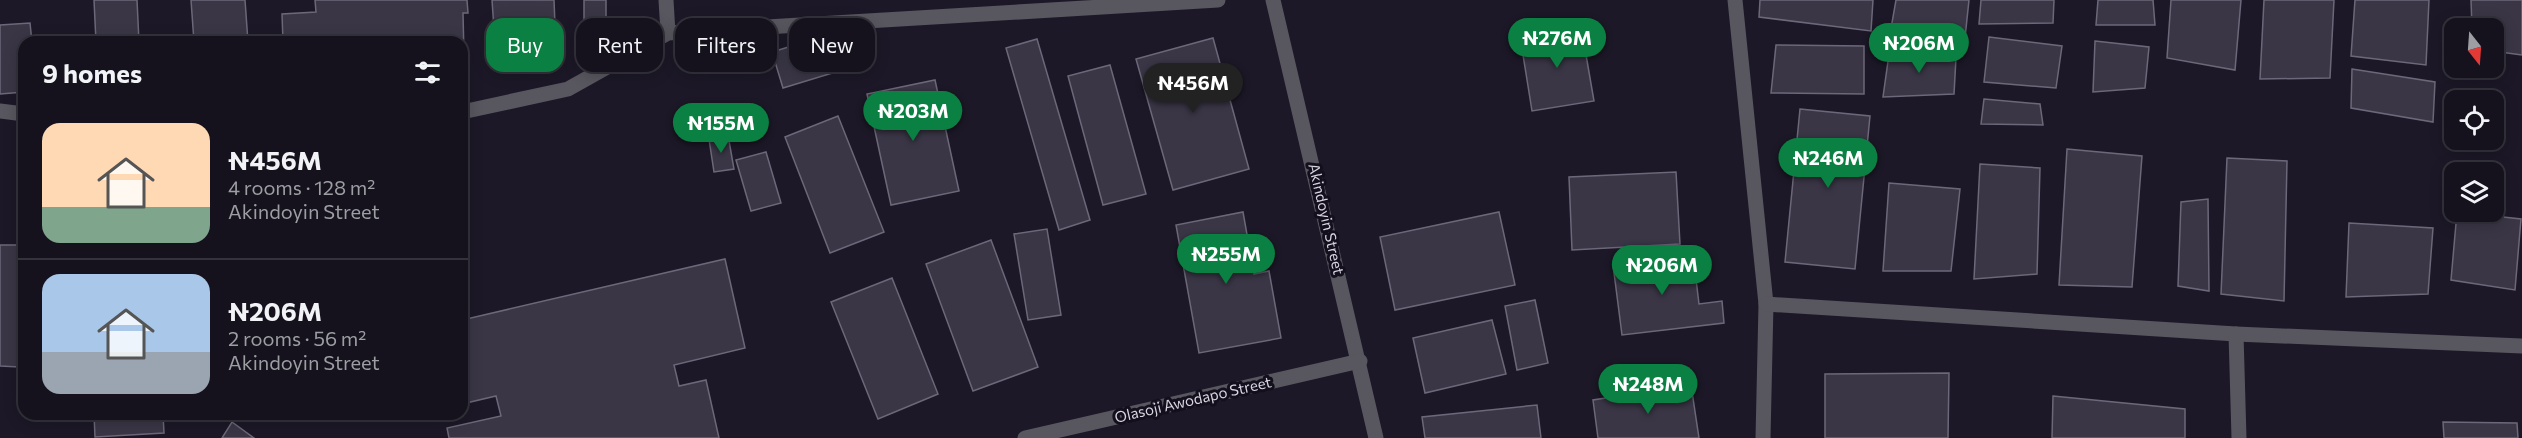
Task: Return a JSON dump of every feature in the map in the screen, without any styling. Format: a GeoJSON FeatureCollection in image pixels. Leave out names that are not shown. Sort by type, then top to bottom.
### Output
{"type":"FeatureCollection","features":[{"type":"Feature","properties":{"kind":"street"},"geometry":{"type":"LineString","coordinates":[[666,0],[668,33]]}},
{"type":"Feature","properties":{"kind":"street"},"geometry":{"type":"LineString","coordinates":[[468,111],[568,89],[668,33],[1218,0]]}},
{"type":"Feature","properties":{"kind":"street","name":"Akindoyin Street"},"geometry":{"type":"LineString","coordinates":[[1273,0],[1360,362],[1376,438]]}},
{"type":"Feature","properties":{"kind":"street"},"geometry":{"type":"LineString","coordinates":[[1735,0],[1766,304],[1763,438]]}},
{"type":"Feature","properties":{"kind":"street"},"geometry":{"type":"LineString","coordinates":[[0,111],[18,113]]}},
{"type":"Feature","properties":{"kind":"street"},"geometry":{"type":"LineString","coordinates":[[1766,304],[2236,334],[2522,346]]}},
{"type":"Feature","properties":{"kind":"street"},"geometry":{"type":"LineString","coordinates":[[2236,334],[2239,438]]}},
{"type":"Feature","properties":{"kind":"street","name":"Olasoji Awodapo Street"},"geometry":{"type":"LineString","coordinates":[[1025,438],[1360,362]]}},
{"type":"Feature","properties":{"kind":"building"},"geometry":{"type":"Polygon","coordinates":[[[94,0],[137,0],[139,36],[96,36],[94,0]]]}},
{"type":"Feature","properties":{"kind":"building"},"geometry":{"type":"Polygon","coordinates":[[[191,0],[245,0],[248,36],[194,36],[191,0]]]}},
{"type":"Feature","properties":{"kind":"building"},"geometry":{"type":"Polygon","coordinates":[[[315,0],[467,0],[468,13],[463,13],[464,36],[283,36],[282,14],[316,12],[315,0]]]}},
{"type":"Feature","properties":{"kind":"building"},"geometry":{"type":"Polygon","coordinates":[[[492,0],[554,0],[555,18],[493,18],[492,0]]]}},
{"type":"Feature","properties":{"kind":"building"},"geometry":{"type":"Polygon","coordinates":[[[584,0],[606,0],[606,18],[584,18],[584,0]]]}},
{"type":"Feature","properties":{"kind":"building"},"geometry":{"type":"Polygon","coordinates":[[[1760,0],[1873,0],[1871,31],[1759,17],[1760,0]]]}},
{"type":"Feature","properties":{"kind":"building"},"geometry":{"type":"Polygon","coordinates":[[[1896,0],[1969,0],[1965,38],[1890,34],[1896,0]]]}},
{"type":"Feature","properties":{"kind":"building"},"geometry":{"type":"Polygon","coordinates":[[[1981,0],[2054,0],[2053,23],[1979,24],[1981,0]]]}},
{"type":"Feature","properties":{"kind":"building"},"geometry":{"type":"Polygon","coordinates":[[[2098,0],[2153,0],[2155,25],[2096,25],[2098,0]]]}},
{"type":"Feature","properties":{"kind":"building"},"geometry":{"type":"Polygon","coordinates":[[[2171,0],[2241,0],[2235,70],[2167,58],[2171,0]]]}},
{"type":"Feature","properties":{"kind":"building"},"geometry":{"type":"Polygon","coordinates":[[[2264,0],[2334,0],[2330,78],[2260,79],[2264,0]]]}},
{"type":"Feature","properties":{"kind":"building"},"geometry":{"type":"Polygon","coordinates":[[[2355,0],[2429,0],[2426,65],[2351,56],[2355,0]]]}},
{"type":"Feature","properties":{"kind":"building"},"geometry":{"type":"Polygon","coordinates":[[[2471,0],[2522,0],[2522,55],[2504,53],[2504,18],[2472,18],[2471,0]]]}},
{"type":"Feature","properties":{"kind":"building"},"geometry":{"type":"Polygon","coordinates":[[[30,23],[31,36],[18,36],[18,92],[0,94],[0,25],[30,23]]]}},
{"type":"Feature","properties":{"kind":"building"},"geometry":{"type":"Polygon","coordinates":[[[1581,26],[1594,101],[1532,111],[1520,36],[1581,26]]]}},
{"type":"Feature","properties":{"kind":"building"},"geometry":{"type":"Polygon","coordinates":[[[1989,37],[2062,46],[2056,88],[1984,82],[1989,37]]]}},
{"type":"Feature","properties":{"kind":"building"},"geometry":{"type":"Polygon","coordinates":[[[1213,38],[1249,169],[1173,190],[1136,59],[1213,38]]]}},
{"type":"Feature","properties":{"kind":"building"},"geometry":{"type":"Polygon","coordinates":[[[1037,39],[1090,220],[1059,230],[1006,48],[1037,39]]]}},
{"type":"Feature","properties":{"kind":"building"},"geometry":{"type":"Polygon","coordinates":[[[2095,41],[2149,47],[2145,88],[2093,92],[2095,41]]]}},
{"type":"Feature","properties":{"kind":"building"},"geometry":{"type":"Polygon","coordinates":[[[1776,45],[1864,46],[1864,94],[1771,93],[1776,45]]]}},
{"type":"Feature","properties":{"kind":"building"},"geometry":{"type":"Polygon","coordinates":[[[789,47],[789,72],[836,72],[783,88],[777,68],[777,50],[789,47]]]}},
{"type":"Feature","properties":{"kind":"building"},"geometry":{"type":"Polygon","coordinates":[[[1890,47],[1956,58],[1954,94],[1883,97],[1890,47]]]}},
{"type":"Feature","properties":{"kind":"building"},"geometry":{"type":"Polygon","coordinates":[[[1110,65],[1146,194],[1103,205],[1068,76],[1110,65]]]}},
{"type":"Feature","properties":{"kind":"building"},"geometry":{"type":"Polygon","coordinates":[[[2352,69],[2435,82],[2433,122],[2351,108],[2352,69]]]}},
{"type":"Feature","properties":{"kind":"building"},"geometry":{"type":"Polygon","coordinates":[[[935,80],[959,191],[891,205],[867,94],[935,80]]]}},
{"type":"Feature","properties":{"kind":"building"},"geometry":{"type":"Polygon","coordinates":[[[1984,99],[2040,104],[2043,125],[1981,124],[1984,99]]]}},
{"type":"Feature","properties":{"kind":"building"},"geometry":{"type":"Polygon","coordinates":[[[1800,109],[1870,116],[1855,269],[1785,262],[1800,109]]]}},
{"type":"Feature","properties":{"kind":"building"},"geometry":{"type":"Polygon","coordinates":[[[838,116],[884,232],[830,253],[785,137],[838,116]]]}},
{"type":"Feature","properties":{"kind":"building"},"geometry":{"type":"Polygon","coordinates":[[[728,135],[734,169],[714,172],[709,139],[728,135]]]}},
{"type":"Feature","properties":{"kind":"building"},"geometry":{"type":"Polygon","coordinates":[[[2067,149],[2142,156],[2132,287],[2059,285],[2067,149]]]}},
{"type":"Feature","properties":{"kind":"building"},"geometry":{"type":"Polygon","coordinates":[[[766,152],[781,203],[751,211],[736,160],[766,152]]]}},
{"type":"Feature","properties":{"kind":"building"},"geometry":{"type":"Polygon","coordinates":[[[2227,158],[2287,161],[2284,301],[2221,294],[2227,158]]]}},
{"type":"Feature","properties":{"kind":"building"},"geometry":{"type":"Polygon","coordinates":[[[1980,164],[2040,168],[2037,274],[1974,279],[1980,164]]]}},
{"type":"Feature","properties":{"kind":"building"},"geometry":{"type":"Polygon","coordinates":[[[1676,172],[1680,244],[1572,250],[1569,177],[1676,172]]]}},
{"type":"Feature","properties":{"kind":"building"},"geometry":{"type":"Polygon","coordinates":[[[1889,183],[1960,189],[1951,271],[1883,271],[1889,183]]]}},
{"type":"Feature","properties":{"kind":"building"},"geometry":{"type":"Polygon","coordinates":[[[2208,199],[2209,291],[2178,286],[2181,202],[2208,199]]]}},
{"type":"Feature","properties":{"kind":"building"},"geometry":{"type":"Polygon","coordinates":[[[1243,212],[1254,274],[1269,271],[1281,338],[1199,353],[1176,225],[1243,212]]]}},
{"type":"Feature","properties":{"kind":"building"},"geometry":{"type":"Polygon","coordinates":[[[1499,212],[1515,285],[1395,310],[1380,237],[1499,212]]]}},
{"type":"Feature","properties":{"kind":"building"},"geometry":{"type":"Polygon","coordinates":[[[2504,217],[2521,219],[2515,290],[2451,280],[2456,222],[2504,222],[2504,217]]]}},
{"type":"Feature","properties":{"kind":"building"},"geometry":{"type":"Polygon","coordinates":[[[2349,223],[2433,228],[2428,294],[2346,297],[2349,223]]]}},
{"type":"Feature","properties":{"kind":"building"},"geometry":{"type":"Polygon","coordinates":[[[1047,229],[1061,315],[1028,320],[1014,234],[1047,229]]]}},
{"type":"Feature","properties":{"kind":"building"},"geometry":{"type":"Polygon","coordinates":[[[991,240],[1038,367],[973,391],[926,264],[991,240]]]}},
{"type":"Feature","properties":{"kind":"building"},"geometry":{"type":"Polygon","coordinates":[[[0,245],[18,245],[18,367],[0,366],[0,245]]]}},
{"type":"Feature","properties":{"kind":"building"},"geometry":{"type":"Polygon","coordinates":[[[1693,254],[1699,304],[1722,301],[1724,323],[1622,335],[1613,265],[1693,254]]]}},
{"type":"Feature","properties":{"kind":"building"},"geometry":{"type":"Polygon","coordinates":[[[725,259],[745,348],[674,365],[679,386],[706,380],[719,438],[449,438],[447,428],[501,416],[496,396],[468,403],[468,319],[725,259]]]}},
{"type":"Feature","properties":{"kind":"building"},"geometry":{"type":"Polygon","coordinates":[[[892,278],[938,394],[878,419],[831,302],[892,278]]]}},
{"type":"Feature","properties":{"kind":"building"},"geometry":{"type":"Polygon","coordinates":[[[1535,300],[1548,363],[1517,370],[1505,306],[1535,300]]]}},
{"type":"Feature","properties":{"kind":"building"},"geometry":{"type":"Polygon","coordinates":[[[1492,320],[1506,374],[1425,393],[1413,338],[1492,320]]]}},
{"type":"Feature","properties":{"kind":"building"},"geometry":{"type":"Polygon","coordinates":[[[1949,373],[1948,438],[1825,438],[1825,374],[1949,373]]]}},
{"type":"Feature","properties":{"kind":"building"},"geometry":{"type":"Polygon","coordinates":[[[1691,385],[1699,438],[1598,438],[1593,400],[1691,385]]]}},
{"type":"Feature","properties":{"kind":"building"},"geometry":{"type":"Polygon","coordinates":[[[2053,396],[2185,409],[2185,438],[2052,438],[2053,396]]]}},
{"type":"Feature","properties":{"kind":"building"},"geometry":{"type":"Polygon","coordinates":[[[1537,405],[1541,438],[1425,438],[1422,417],[1537,405]]]}},
{"type":"Feature","properties":{"kind":"building"},"geometry":{"type":"Polygon","coordinates":[[[94,420],[163,420],[164,433],[95,437],[94,420]]]}},
{"type":"Feature","properties":{"kind":"building"},"geometry":{"type":"Polygon","coordinates":[[[232,422],[254,438],[222,438],[232,422]]]}},
{"type":"Feature","properties":{"kind":"building"},"geometry":{"type":"Polygon","coordinates":[[[2443,422],[2517,423],[2518,438],[2444,438],[2443,422]]]}}]}
